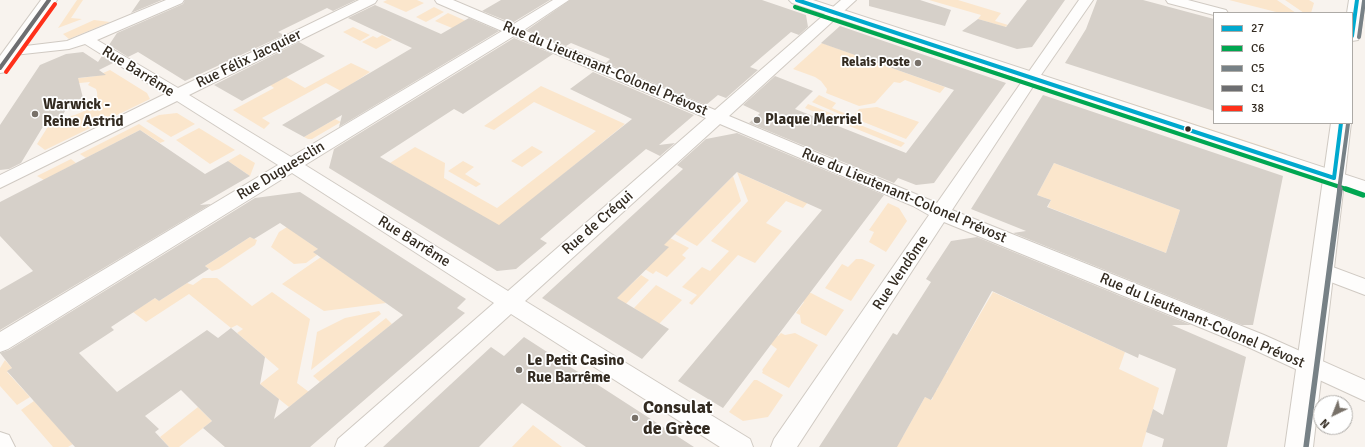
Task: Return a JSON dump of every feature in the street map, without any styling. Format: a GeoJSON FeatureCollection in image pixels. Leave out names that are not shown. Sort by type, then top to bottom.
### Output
{"type":"FeatureCollection","features":[{"type":"Feature","properties":{"kind":"main road"},"geometry":{"type":"LineString","coordinates":[[0,68],[14,51],[50,0]]}},
{"type":"Feature","properties":{"kind":"main road"},"geometry":{"type":"LineString","coordinates":[[797,0],[839,4],[1035,72],[1335,171],[1365,188]]}},
{"type":"Feature","properties":{"kind":"main road"},"geometry":{"type":"LineString","coordinates":[[1353,32],[1359,7]]}},
{"type":"Feature","properties":{"kind":"main road"},"geometry":{"type":"LineString","coordinates":[[1299,447],[1341,124]]}},
{"type":"Feature","properties":{"kind":"main road"},"geometry":{"type":"LineString","coordinates":[[1335,171],[1365,174]]}},
{"type":"Feature","properties":{"kind":"street"},"geometry":{"type":"LineString","coordinates":[[14,51],[69,45],[177,0]]}},
{"type":"Feature","properties":{"kind":"street","name":"Rue Félix Jacquier"},"geometry":{"type":"LineString","coordinates":[[0,182],[174,95],[370,0]]}},
{"type":"Feature","properties":{"kind":"street","name":"Rue du Lieutenant-Colonel Prévost"},"geometry":{"type":"LineString","coordinates":[[442,0],[920,202],[941,213],[1256,341],[1365,391]]}},
{"type":"Feature","properties":{"kind":"street","name":"Rue Duguesclin"},"geometry":{"type":"LineString","coordinates":[[0,343],[562,0]]}},
{"type":"Feature","properties":{"kind":"street","name":"Rue Vendôme"},"geometry":{"type":"LineString","coordinates":[[783,447],[1035,72],[1086,0]]}},
{"type":"Feature","properties":{"kind":"street"},"geometry":{"type":"LineString","coordinates":[[1173,0],[1217,12]]}},
{"type":"Feature","properties":{"kind":"street","name":"Rue de Créqui"},"geometry":{"type":"LineString","coordinates":[[348,447],[718,117],[839,4]]}},
{"type":"Feature","properties":{"kind":"street","name":"Rue Barrême"},"geometry":{"type":"LineString","coordinates":[[86,39],[740,447]]}},
{"type":"Feature","properties":{"kind":"street"},"geometry":{"type":"LineString","coordinates":[[1322,271],[1365,287]]}},
{"type":"Feature","properties":{"kind":"street"},"geometry":{"type":"LineString","coordinates":[[0,443],[3,447]]}},
{"type":"Feature","properties":{"kind":"shaded area"},"geometry":{"type":"Polygon","coordinates":[[[77,0],[83,0],[71,18],[82,19],[58,28],[77,0]]]}},
{"type":"Feature","properties":{"kind":"shaded area"},"geometry":{"type":"Polygon","coordinates":[[[387,0],[417,0],[424,3],[406,12],[383,2],[387,0]]]}},
{"type":"Feature","properties":{"kind":"shaded area"},"geometry":{"type":"Polygon","coordinates":[[[929,0],[958,0],[1001,13],[995,21],[1008,25],[1005,27],[978,19],[981,15],[929,0]]]}},
{"type":"Feature","properties":{"kind":"shaded area"},"geometry":{"type":"Polygon","coordinates":[[[1229,0],[1277,0],[1295,12],[1276,12],[1229,0]]]}},
{"type":"Feature","properties":{"kind":"shaded area"},"geometry":{"type":"Polygon","coordinates":[[[1285,0],[1309,0],[1314,3],[1311,12],[1303,12],[1285,0]]]}},
{"type":"Feature","properties":{"kind":"shaded area"},"geometry":{"type":"Polygon","coordinates":[[[434,7],[444,12],[426,22],[416,17],[434,7]]]}},
{"type":"Feature","properties":{"kind":"shaded area"},"geometry":{"type":"Polygon","coordinates":[[[448,13],[484,29],[452,28],[435,21],[448,13]]]}},
{"type":"Feature","properties":{"kind":"shaded area"},"geometry":{"type":"Polygon","coordinates":[[[94,20],[110,22],[69,39],[63,34],[94,20]]]}},
{"type":"Feature","properties":{"kind":"shaded area"},"geometry":{"type":"Polygon","coordinates":[[[353,27],[370,35],[360,41],[343,32],[353,27]]]}},
{"type":"Feature","properties":{"kind":"shaded area"},"geometry":{"type":"Polygon","coordinates":[[[382,35],[392,40],[376,49],[362,42],[373,36],[377,38],[382,35]]]}},
{"type":"Feature","properties":{"kind":"shaded area"},"geometry":{"type":"Polygon","coordinates":[[[822,43],[945,87],[940,93],[905,80],[900,83],[894,82],[875,103],[859,106],[826,93],[827,89],[821,81],[815,77],[793,69],[822,43]]]}},
{"type":"Feature","properties":{"kind":"shaded area"},"geometry":{"type":"Polygon","coordinates":[[[351,63],[370,72],[341,91],[326,83],[262,118],[270,123],[264,129],[233,110],[274,88],[270,85],[286,77],[305,88],[351,63]]]}},
{"type":"Feature","properties":{"kind":"shaded area"},"geometry":{"type":"Polygon","coordinates":[[[110,70],[147,93],[150,99],[45,150],[37,144],[49,125],[65,122],[68,117],[89,108],[96,100],[96,89],[88,85],[90,82],[69,84],[72,79],[96,76],[110,70]]]}},
{"type":"Feature","properties":{"kind":"shaded area"},"geometry":{"type":"Polygon","coordinates":[[[1063,81],[1287,154],[1286,156],[1061,83],[1063,81]]]}},
{"type":"Feature","properties":{"kind":"shaded area"},"geometry":{"type":"Polygon","coordinates":[[[541,86],[625,124],[507,220],[509,232],[390,163],[415,147],[445,163],[444,178],[497,208],[596,131],[534,102],[494,130],[484,126],[541,86]]]}},
{"type":"Feature","properties":{"kind":"shaded area"},"geometry":{"type":"Polygon","coordinates":[[[819,95],[836,103],[832,108],[849,115],[851,119],[812,102],[819,95]]]}},
{"type":"Feature","properties":{"kind":"shaded area"},"geometry":{"type":"Polygon","coordinates":[[[808,104],[905,143],[901,147],[805,108],[808,104]]]}},
{"type":"Feature","properties":{"kind":"shaded area"},"geometry":{"type":"Polygon","coordinates":[[[877,107],[919,122],[906,139],[861,121],[854,115],[859,109],[877,107]]]}},
{"type":"Feature","properties":{"kind":"shaded area"},"geometry":{"type":"Polygon","coordinates":[[[177,113],[195,124],[171,137],[146,121],[159,115],[177,113]]]}},
{"type":"Feature","properties":{"kind":"shaded area"},"geometry":{"type":"Polygon","coordinates":[[[335,119],[341,122],[312,139],[304,137],[335,119]]]}},
{"type":"Feature","properties":{"kind":"shaded area"},"geometry":{"type":"Polygon","coordinates":[[[139,124],[165,141],[160,143],[140,130],[86,158],[80,154],[139,124]]]}},
{"type":"Feature","properties":{"kind":"shaded area"},"geometry":{"type":"Polygon","coordinates":[[[199,128],[235,150],[210,164],[176,140],[199,128]]]}},
{"type":"Feature","properties":{"kind":"shaded area"},"geometry":{"type":"Polygon","coordinates":[[[532,146],[543,152],[522,167],[511,161],[532,146]]]}},
{"type":"Feature","properties":{"kind":"shaded area"},"geometry":{"type":"Polygon","coordinates":[[[240,154],[255,163],[250,176],[228,161],[240,154]]]}},
{"type":"Feature","properties":{"kind":"shaded area"},"geometry":{"type":"Polygon","coordinates":[[[71,159],[76,163],[44,180],[37,176],[71,159]]]}},
{"type":"Feature","properties":{"kind":"shaded area"},"geometry":{"type":"Polygon","coordinates":[[[463,161],[474,167],[465,174],[481,184],[476,187],[448,171],[463,161]]]}},
{"type":"Feature","properties":{"kind":"shaded area"},"geometry":{"type":"Polygon","coordinates":[[[1054,163],[1180,210],[1166,253],[1048,207],[1051,200],[1037,195],[1054,163]]]}},
{"type":"Feature","properties":{"kind":"shaded area"},"geometry":{"type":"Polygon","coordinates":[[[813,170],[829,177],[803,208],[786,201],[766,223],[782,231],[755,263],[738,255],[692,305],[689,303],[697,295],[682,287],[702,267],[710,271],[729,251],[711,241],[748,201],[737,172],[790,196],[813,170]]]}},
{"type":"Feature","properties":{"kind":"shaded area"},"geometry":{"type":"Polygon","coordinates":[[[733,176],[741,201],[697,246],[675,234],[733,176]]]}},
{"type":"Feature","properties":{"kind":"shaded area"},"geometry":{"type":"Polygon","coordinates":[[[888,203],[899,208],[907,221],[886,252],[869,242],[874,232],[869,230],[888,203]]]}},
{"type":"Feature","properties":{"kind":"shaded area"},"geometry":{"type":"Polygon","coordinates":[[[287,227],[318,249],[317,255],[306,263],[294,264],[271,247],[279,232],[287,227]]]}},
{"type":"Feature","properties":{"kind":"shaded area"},"geometry":{"type":"Polygon","coordinates":[[[250,237],[257,240],[255,245],[219,269],[212,271],[205,266],[250,237]]]}},
{"type":"Feature","properties":{"kind":"shaded area"},"geometry":{"type":"Polygon","coordinates":[[[670,238],[689,248],[682,255],[686,258],[667,277],[656,271],[653,274],[636,264],[670,238]]]}},
{"type":"Feature","properties":{"kind":"shaded area"},"geometry":{"type":"Polygon","coordinates":[[[321,257],[386,303],[324,311],[282,284],[321,257]]]}},
{"type":"Feature","properties":{"kind":"shaded area"},"geometry":{"type":"Polygon","coordinates":[[[856,259],[862,259],[875,265],[851,301],[825,288],[842,264],[848,267],[856,259]]]}},
{"type":"Feature","properties":{"kind":"shaded area"},"geometry":{"type":"Polygon","coordinates":[[[641,275],[649,280],[620,310],[610,304],[641,275]]]}},
{"type":"Feature","properties":{"kind":"shaded area"},"geometry":{"type":"Polygon","coordinates":[[[203,278],[217,278],[252,306],[272,292],[310,319],[297,383],[309,392],[289,407],[260,384],[279,369],[237,333],[243,329],[237,325],[231,328],[189,294],[146,322],[133,312],[155,298],[159,301],[187,283],[193,285],[203,278]]]}},
{"type":"Feature","properties":{"kind":"shaded area"},"geometry":{"type":"Polygon","coordinates":[[[656,285],[682,300],[659,324],[634,308],[656,285]]]}},
{"type":"Feature","properties":{"kind":"shaded area"},"geometry":{"type":"Polygon","coordinates":[[[993,292],[1125,352],[1119,369],[1159,388],[1142,447],[884,447],[903,436],[925,397],[932,400],[933,397],[927,395],[931,388],[936,391],[938,388],[932,385],[941,370],[947,373],[948,370],[942,368],[947,360],[952,362],[993,292]]]}},
{"type":"Feature","properties":{"kind":"shaded area"},"geometry":{"type":"Polygon","coordinates":[[[807,293],[811,293],[844,310],[826,336],[801,323],[800,315],[796,313],[804,302],[802,300],[807,293]]]}},
{"type":"Feature","properties":{"kind":"shaded area"},"geometry":{"type":"Polygon","coordinates":[[[379,311],[381,314],[311,370],[317,332],[345,318],[379,311]]]}},
{"type":"Feature","properties":{"kind":"shaded area"},"geometry":{"type":"Polygon","coordinates":[[[386,318],[392,324],[320,382],[313,376],[386,318]]]}},
{"type":"Feature","properties":{"kind":"shaded area"},"geometry":{"type":"Polygon","coordinates":[[[781,333],[785,335],[795,333],[818,345],[789,388],[762,373],[762,370],[777,349],[769,343],[775,334],[778,336],[781,333]]]}},
{"type":"Feature","properties":{"kind":"shaded area"},"geometry":{"type":"Polygon","coordinates":[[[5,360],[12,368],[7,372],[30,397],[17,405],[0,386],[0,368],[5,360]]]}},
{"type":"Feature","properties":{"kind":"shaded area"},"geometry":{"type":"Polygon","coordinates":[[[754,380],[757,380],[783,395],[768,417],[743,421],[729,412],[754,380]]]}},
{"type":"Feature","properties":{"kind":"shaded area"},"geometry":{"type":"Polygon","coordinates":[[[34,401],[73,444],[68,447],[53,447],[21,410],[34,401]]]}},
{"type":"Feature","properties":{"kind":"shaded area"},"geometry":{"type":"Polygon","coordinates":[[[198,407],[212,421],[179,447],[169,447],[160,437],[198,407]]]}},
{"type":"Feature","properties":{"kind":"shaded area"},"geometry":{"type":"Polygon","coordinates":[[[533,425],[562,447],[512,447],[533,425]]]}},
{"type":"Feature","properties":{"kind":"building"},"geometry":{"type":"Polygon","coordinates":[[[140,0],[162,0],[131,13],[140,0]]]}},
{"type":"Feature","properties":{"kind":"building"},"geometry":{"type":"Polygon","coordinates":[[[185,0],[356,0],[333,11],[327,8],[278,32],[284,35],[185,81],[138,52],[128,57],[109,45],[117,33],[183,4],[185,0]]]}},
{"type":"Feature","properties":{"kind":"building"},"geometry":{"type":"Polygon","coordinates":[[[501,0],[550,0],[512,23],[482,11],[501,0]]]}},
{"type":"Feature","properties":{"kind":"building"},"geometry":{"type":"Polygon","coordinates":[[[570,0],[762,0],[806,15],[808,27],[799,35],[791,32],[750,67],[758,70],[726,98],[718,95],[706,105],[606,63],[610,59],[571,43],[566,46],[527,30],[570,0]]]}},
{"type":"Feature","properties":{"kind":"building"},"geometry":{"type":"Polygon","coordinates":[[[869,0],[920,0],[951,10],[945,26],[869,6],[869,0]]]}},
{"type":"Feature","properties":{"kind":"building"},"geometry":{"type":"Polygon","coordinates":[[[1027,0],[1065,0],[1032,47],[1017,49],[962,31],[978,19],[1006,27],[1027,0]]]}},
{"type":"Feature","properties":{"kind":"building"},"geometry":{"type":"Polygon","coordinates":[[[1097,0],[1143,0],[1213,19],[1213,111],[1065,63],[1086,29],[1097,0]]]}},
{"type":"Feature","properties":{"kind":"building"},"geometry":{"type":"Polygon","coordinates":[[[375,5],[441,34],[469,18],[499,31],[339,127],[342,115],[304,137],[282,125],[412,48],[348,18],[375,5]]]}},
{"type":"Feature","properties":{"kind":"building"},"geometry":{"type":"Polygon","coordinates":[[[840,26],[1006,83],[934,183],[916,185],[898,178],[894,183],[749,123],[760,113],[743,105],[775,76],[813,91],[795,109],[906,153],[954,90],[821,43],[840,26]]]}},
{"type":"Feature","properties":{"kind":"building"},"geometry":{"type":"Polygon","coordinates":[[[514,38],[553,54],[463,114],[454,109],[380,157],[499,225],[632,119],[570,89],[593,72],[694,115],[659,145],[675,143],[660,156],[646,149],[540,239],[547,243],[516,269],[497,271],[329,168],[334,149],[514,38]]]}},
{"type":"Feature","properties":{"kind":"building"},"geometry":{"type":"Polygon","coordinates":[[[299,42],[325,56],[242,101],[214,85],[299,42]]]}},
{"type":"Feature","properties":{"kind":"building","name":"Warwick - Reine Astrid"},"geometry":{"type":"Polygon","coordinates":[[[83,52],[98,62],[102,56],[113,63],[99,70],[106,75],[78,78],[84,102],[65,111],[61,118],[47,120],[21,163],[9,169],[0,170],[0,125],[40,65],[66,54],[83,52]]]}},
{"type":"Feature","properties":{"kind":"building"},"geometry":{"type":"Polygon","coordinates":[[[1043,95],[1283,176],[1253,325],[1242,325],[1013,233],[1026,231],[971,209],[1043,95]],[[1054,163],[1037,195],[1051,200],[1047,207],[1166,253],[1180,210],[1054,163]]]}},
{"type":"Feature","properties":{"kind":"building"},"geometry":{"type":"Polygon","coordinates":[[[140,130],[205,174],[228,161],[250,176],[200,205],[211,204],[0,330],[0,290],[33,271],[0,236],[0,202],[140,130]]]}},
{"type":"Feature","properties":{"kind":"building"},"geometry":{"type":"Polygon","coordinates":[[[737,133],[884,195],[723,408],[678,381],[822,210],[737,172],[664,245],[669,247],[617,298],[669,329],[642,359],[542,298],[683,169],[677,165],[706,139],[737,133]]]}},
{"type":"Feature","properties":{"kind":"building"},"geometry":{"type":"Polygon","coordinates":[[[300,192],[466,299],[457,308],[465,313],[310,447],[225,447],[203,428],[212,421],[181,390],[145,416],[159,429],[155,432],[169,447],[75,447],[7,371],[12,368],[0,353],[9,350],[255,198],[300,192]],[[280,223],[254,239],[250,237],[205,266],[209,269],[159,301],[155,298],[111,327],[114,330],[79,353],[117,392],[207,330],[218,338],[231,328],[265,357],[260,384],[279,399],[274,419],[403,315],[313,252],[318,249],[280,223]]]}},
{"type":"Feature","properties":{"kind":"building"},"geometry":{"type":"Polygon","coordinates":[[[977,237],[1191,325],[1172,325],[1246,357],[1227,447],[1162,447],[1164,439],[1146,432],[1153,409],[1163,415],[1176,369],[1139,354],[1138,358],[992,291],[931,400],[925,397],[897,447],[819,447],[893,333],[897,335],[931,282],[926,279],[951,241],[977,237]]]}},
{"type":"Feature","properties":{"kind":"building"},"geometry":{"type":"Polygon","coordinates":[[[524,337],[694,447],[586,447],[522,403],[479,447],[383,447],[491,347],[504,356],[524,337]]]}},
{"type":"Feature","properties":{"kind":"transit line","name":"C1"},"geometry":{"type":"LineString","coordinates":[[0,68],[49,0]]}},
{"type":"Feature","properties":{"kind":"transit line","name":"27"},"geometry":{"type":"LineString","coordinates":[[797,0],[1334,178],[1341,124]]}},
{"type":"Feature","properties":{"kind":"transit line","name":"27"},"geometry":{"type":"LineString","coordinates":[[1353,29],[1357,0]]}},
{"type":"Feature","properties":{"kind":"transit line","name":"C5"},"geometry":{"type":"LineString","coordinates":[[1359,37],[1364,1]]}},
{"type":"Feature","properties":{"kind":"transit line","name":"38"},"geometry":{"type":"LineString","coordinates":[[6,72],[55,4]]}},
{"type":"Feature","properties":{"kind":"transit line","name":"C6"},"geometry":{"type":"LineString","coordinates":[[795,7],[1363,195]]}},
{"type":"Feature","properties":{"kind":"transit line","name":"C5"},"geometry":{"type":"LineString","coordinates":[[1306,447],[1348,124]]}},
{"type":"Feature","properties":{"kind":"place","name":"Relais Poste"},"geometry":{"type":"Point","coordinates":[918,63]}},
{"type":"Feature","properties":{"kind":"place","name":"Warwick - Reine Astrid"},"geometry":{"type":"Point","coordinates":[35,114]}},
{"type":"Feature","properties":{"kind":"place","name":"Plaque Merriel"},"geometry":{"type":"Point","coordinates":[757,120]}},
{"type":"Feature","properties":{"kind":"place","name":"Le Petit Casino Rue Barrême"},"geometry":{"type":"Point","coordinates":[519,370]}},
{"type":"Feature","properties":{"kind":"place","name":"Consulat de Grèce"},"geometry":{"type":"Point","coordinates":[635,418]}}]}
